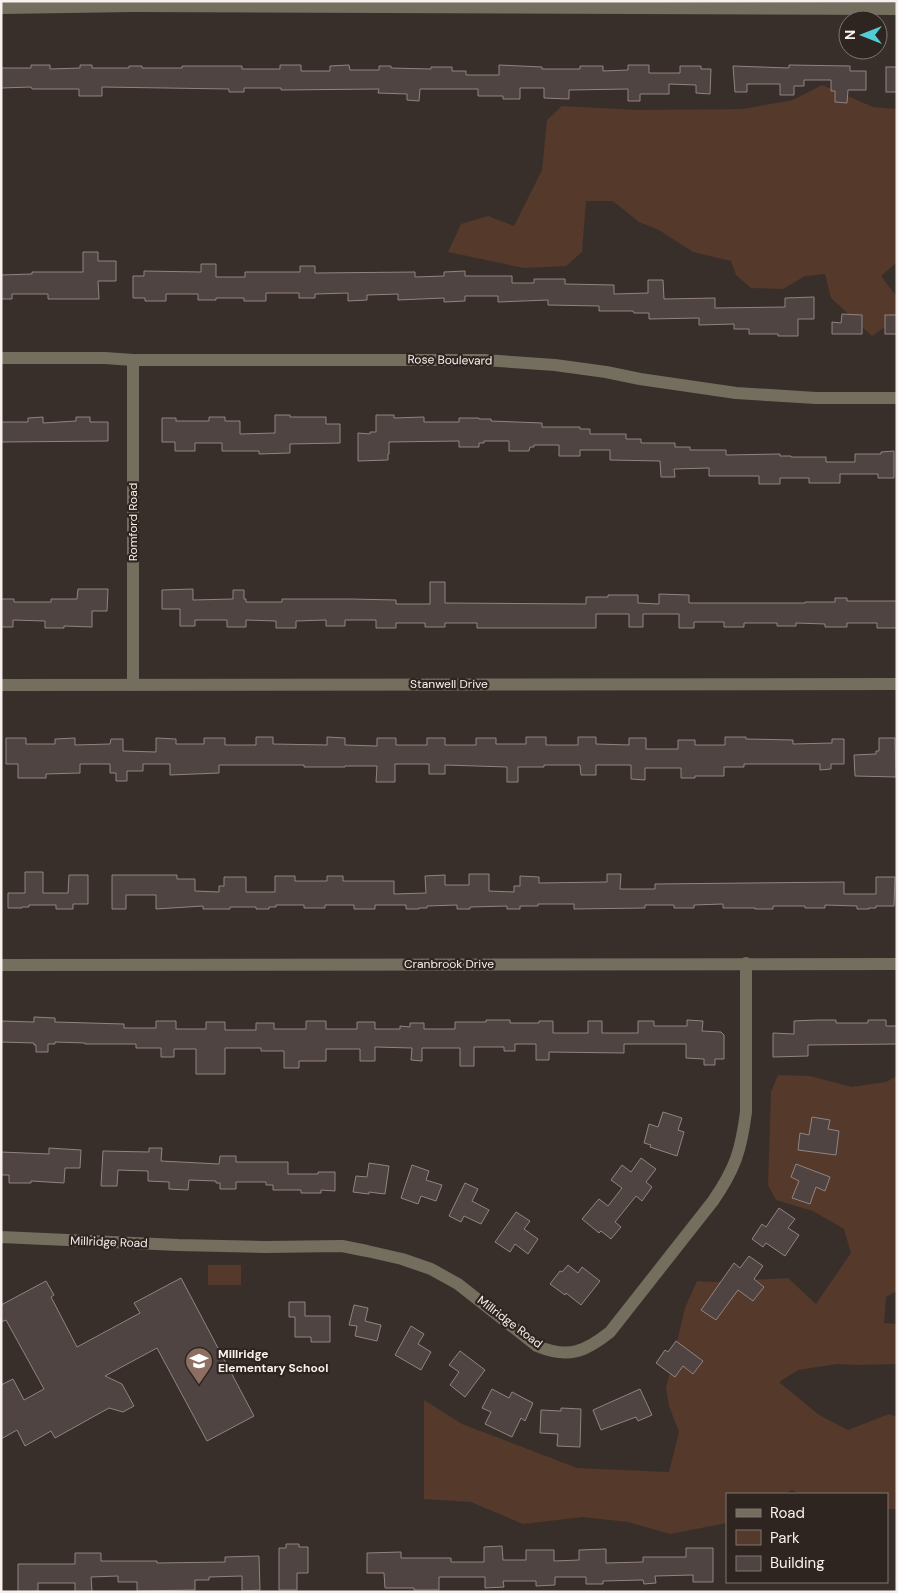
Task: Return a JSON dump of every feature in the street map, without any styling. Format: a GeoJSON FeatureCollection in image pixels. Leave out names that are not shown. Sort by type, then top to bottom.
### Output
{"type":"FeatureCollection","features":[{"type":"Feature","properties":{"kind":"street"},"geometry":{"type":"LineString","coordinates":[[1,8],[120,4],[897,9]]}},
{"type":"Feature","properties":{"kind":"street","name":"Rose Boulevard"},"geometry":{"type":"LineString","coordinates":[[1,358],[484,360],[555,365],[736,393],[816,398],[897,398]]}},
{"type":"Feature","properties":{"kind":"street","name":"Romford Road"},"geometry":{"type":"LineString","coordinates":[[133,360],[133,685]]}},
{"type":"Feature","properties":{"kind":"street","name":"Stanwell Drive"},"geometry":{"type":"LineString","coordinates":[[1,685],[897,684]]}},
{"type":"Feature","properties":{"kind":"street","name":"Millridge Road"},"geometry":{"type":"LineString","coordinates":[[1,1237],[178,1245],[342,1246],[402,1259],[424,1267],[458,1284],[537,1346],[548,1350],[569,1353],[588,1348],[610,1332],[713,1201],[727,1181],[735,1163],[743,1135],[746,1112],[746,963]]}},
{"type":"Feature","properties":{"kind":"street","name":"Cranbrook Drive"},"geometry":{"type":"LineString","coordinates":[[1,966],[897,964]]}},
{"type":"Feature","properties":{"kind":"green space"},"geometry":{"type":"Polygon","coordinates":[[[822,85],[873,107],[897,109],[897,262],[881,276],[897,297],[897,319],[872,336],[831,298],[825,274],[805,276],[783,289],[751,288],[736,275],[731,261],[693,252],[659,230],[639,222],[613,201],[586,201],[582,252],[566,266],[524,268],[448,252],[461,224],[488,216],[514,226],[542,170],[547,120],[562,106],[637,110],[743,109],[793,100],[822,85]]]}},
{"type":"Feature","properties":{"kind":"green space"},"geometry":{"type":"Polygon","coordinates":[[[778,1075],[810,1076],[852,1087],[886,1082],[897,1076],[897,1291],[886,1297],[884,1323],[897,1324],[897,1364],[837,1364],[798,1370],[779,1382],[819,1415],[848,1430],[889,1414],[897,1417],[897,1509],[888,1509],[888,1493],[798,1493],[792,1490],[786,1493],[726,1493],[726,1523],[670,1534],[628,1522],[583,1517],[523,1524],[471,1502],[424,1499],[424,1400],[462,1424],[577,1468],[669,1472],[679,1432],[669,1406],[666,1388],[685,1308],[697,1281],[713,1282],[788,1278],[816,1304],[851,1253],[844,1229],[813,1211],[776,1200],[768,1185],[771,1092],[778,1075]]]}},
{"type":"Feature","properties":{"kind":"green space"},"geometry":{"type":"Polygon","coordinates":[[[208,1265],[241,1265],[241,1285],[208,1285],[208,1265]]]}},
{"type":"Feature","properties":{"kind":"building"},"geometry":{"type":"Polygon","coordinates":[[[31,65],[50,65],[50,69],[80,68],[80,65],[92,65],[92,68],[129,68],[129,66],[142,66],[142,68],[182,68],[182,66],[242,66],[242,69],[280,69],[280,65],[301,65],[301,71],[330,71],[330,66],[349,65],[350,70],[379,70],[379,66],[431,69],[431,67],[452,67],[452,71],[466,71],[466,75],[499,75],[499,65],[542,67],[542,69],[580,69],[580,66],[603,66],[603,71],[628,70],[628,65],[649,65],[649,73],[680,73],[680,66],[701,66],[701,69],[711,69],[710,94],[696,93],[696,85],[669,84],[669,94],[640,94],[640,101],[628,101],[628,89],[569,90],[569,99],[544,98],[544,88],[520,88],[520,99],[503,99],[503,96],[478,96],[478,89],[420,89],[419,101],[407,100],[407,94],[378,93],[379,89],[281,90],[281,88],[244,88],[244,92],[229,92],[229,89],[102,87],[102,96],[79,96],[79,89],[1,88],[1,68],[31,68],[31,65]]]}},
{"type":"Feature","properties":{"kind":"building"},"geometry":{"type":"Polygon","coordinates":[[[789,65],[850,66],[850,71],[866,71],[866,90],[848,90],[847,103],[835,102],[835,91],[831,91],[831,80],[804,80],[804,86],[794,86],[794,95],[780,95],[780,84],[747,84],[747,92],[735,92],[733,66],[789,68],[789,65]]]}},
{"type":"Feature","properties":{"kind":"building"},"geometry":{"type":"Polygon","coordinates":[[[886,67],[897,67],[897,92],[886,92],[886,67]]]}},
{"type":"Feature","properties":{"kind":"building"},"geometry":{"type":"Polygon","coordinates":[[[83,252],[98,252],[98,261],[116,261],[116,281],[98,281],[99,299],[48,299],[48,294],[12,294],[12,299],[1,299],[1,275],[32,274],[32,272],[83,272],[83,252]]]}},
{"type":"Feature","properties":{"kind":"building"},"geometry":{"type":"Polygon","coordinates":[[[201,264],[216,264],[216,277],[245,277],[245,272],[300,272],[300,266],[315,266],[315,273],[415,272],[415,277],[444,276],[444,272],[465,271],[465,276],[512,276],[512,283],[534,283],[534,279],[565,279],[565,284],[614,285],[614,294],[648,293],[648,280],[663,280],[664,299],[715,298],[715,308],[785,307],[785,298],[814,297],[814,319],[798,319],[798,336],[778,336],[778,334],[749,334],[749,329],[734,329],[734,324],[699,325],[699,318],[649,319],[649,313],[599,311],[599,306],[548,305],[548,300],[498,302],[498,296],[465,296],[465,301],[444,302],[444,298],[398,300],[398,294],[367,295],[367,300],[348,301],[348,293],[315,294],[315,298],[299,298],[299,293],[266,293],[266,301],[244,301],[244,298],[198,300],[198,294],[166,294],[166,301],[145,301],[145,298],[133,298],[133,276],[144,276],[144,271],[201,272],[201,264]]]}},
{"type":"Feature","properties":{"kind":"building"},"geometry":{"type":"Polygon","coordinates":[[[842,314],[862,315],[862,334],[832,334],[832,322],[841,323],[842,314]]]}},
{"type":"Feature","properties":{"kind":"building"},"geometry":{"type":"Polygon","coordinates":[[[885,315],[897,315],[897,334],[885,334],[885,315]]]}},
{"type":"Feature","properties":{"kind":"building"},"geometry":{"type":"Polygon","coordinates":[[[275,415],[326,417],[326,424],[340,424],[340,443],[290,444],[290,453],[259,454],[259,451],[222,451],[222,443],[195,443],[195,451],[175,451],[175,442],[162,442],[162,418],[176,418],[176,421],[209,421],[209,417],[225,417],[225,421],[240,421],[240,434],[275,433],[275,415]]]}},
{"type":"Feature","properties":{"kind":"building"},"geometry":{"type":"Polygon","coordinates":[[[376,415],[394,415],[394,418],[424,417],[424,422],[459,422],[459,418],[479,418],[491,419],[491,421],[542,423],[542,427],[580,427],[580,429],[590,429],[590,434],[626,434],[626,439],[641,439],[641,443],[675,443],[675,447],[690,447],[690,450],[726,450],[726,455],[780,454],[780,456],[791,457],[826,457],[826,462],[855,462],[855,454],[881,454],[881,452],[894,451],[894,478],[878,478],[878,474],[840,474],[840,483],[809,483],[809,478],[780,478],[780,484],[759,484],[759,476],[709,476],[709,468],[674,469],[675,477],[661,477],[660,461],[610,460],[610,450],[580,450],[580,456],[559,456],[559,445],[534,445],[534,447],[530,447],[529,451],[509,451],[509,441],[484,441],[484,443],[479,443],[479,447],[459,447],[459,441],[389,442],[388,460],[358,461],[358,433],[370,434],[370,432],[376,432],[376,415]]]}},
{"type":"Feature","properties":{"kind":"building"},"geometry":{"type":"Polygon","coordinates":[[[43,417],[43,423],[76,421],[76,417],[90,417],[90,422],[108,422],[108,441],[1,442],[1,422],[28,422],[28,418],[43,417]]]}},
{"type":"Feature","properties":{"kind":"building"},"geometry":{"type":"Polygon","coordinates":[[[430,582],[445,582],[445,603],[586,604],[586,597],[638,595],[638,603],[659,604],[659,594],[689,595],[689,603],[835,602],[835,598],[847,598],[847,601],[897,601],[897,628],[877,628],[877,623],[847,623],[847,627],[825,627],[825,624],[796,623],[796,626],[777,626],[777,623],[744,623],[744,627],[724,627],[724,622],[694,622],[694,628],[679,628],[679,614],[643,614],[643,627],[629,627],[629,614],[596,614],[596,628],[477,628],[477,623],[445,623],[445,627],[425,627],[425,623],[396,623],[396,628],[376,628],[376,620],[345,620],[345,626],[326,626],[326,620],[296,621],[296,628],[276,628],[276,621],[246,620],[246,627],[227,627],[227,620],[195,620],[195,626],[180,626],[180,609],[162,609],[162,590],[193,589],[193,600],[233,599],[233,590],[244,590],[246,602],[282,602],[282,599],[351,599],[396,600],[396,604],[430,604],[430,582]]]}},
{"type":"Feature","properties":{"kind":"building"},"geometry":{"type":"Polygon","coordinates":[[[78,589],[108,589],[107,611],[92,611],[92,627],[64,626],[64,628],[45,628],[45,621],[13,620],[13,627],[1,627],[1,599],[14,599],[14,602],[51,602],[51,599],[77,599],[78,589]]]}},
{"type":"Feature","properties":{"kind":"building"},"geometry":{"type":"Polygon","coordinates":[[[256,737],[273,737],[273,744],[327,745],[327,737],[345,738],[345,745],[377,746],[377,738],[396,738],[396,745],[427,745],[427,738],[445,738],[445,745],[476,745],[476,738],[496,738],[496,744],[526,744],[526,737],[546,737],[546,745],[578,745],[578,737],[596,737],[596,744],[629,745],[629,738],[646,738],[646,749],[678,749],[678,740],[695,740],[695,745],[725,745],[725,737],[793,740],[793,744],[832,743],[832,739],[844,739],[844,764],[831,764],[831,769],[820,770],[820,764],[744,764],[744,767],[724,767],[724,776],[695,776],[695,778],[681,778],[681,768],[645,768],[645,780],[631,779],[631,765],[596,765],[596,775],[581,775],[580,765],[544,765],[544,767],[518,767],[518,782],[507,782],[507,767],[445,765],[445,774],[429,774],[429,764],[395,764],[395,782],[376,782],[377,766],[219,765],[219,773],[170,775],[170,764],[143,764],[143,771],[127,771],[127,781],[116,781],[116,773],[110,773],[110,764],[80,764],[80,773],[46,774],[46,778],[18,778],[18,764],[6,764],[6,738],[26,738],[26,744],[55,744],[55,739],[75,738],[75,745],[110,744],[111,739],[123,739],[123,751],[156,752],[156,738],[176,739],[176,744],[204,744],[204,738],[225,738],[225,745],[256,745],[256,737]]]}},
{"type":"Feature","properties":{"kind":"building"},"geometry":{"type":"Polygon","coordinates":[[[879,738],[895,738],[896,777],[855,776],[854,755],[876,754],[876,751],[879,751],[879,738]]]}},
{"type":"Feature","properties":{"kind":"building"},"geometry":{"type":"Polygon","coordinates":[[[25,872],[43,872],[43,893],[68,893],[69,875],[88,875],[88,904],[73,904],[73,909],[56,909],[56,905],[29,905],[29,907],[22,908],[8,908],[8,893],[25,893],[25,872]]]}},
{"type":"Feature","properties":{"kind":"building"},"geometry":{"type":"Polygon","coordinates":[[[469,874],[489,874],[489,891],[514,892],[514,886],[520,886],[520,876],[539,877],[539,883],[607,882],[607,874],[621,874],[620,889],[655,889],[655,884],[844,882],[844,894],[876,894],[876,877],[895,877],[894,906],[857,909],[857,906],[825,905],[825,908],[805,908],[805,906],[773,906],[773,909],[755,909],[723,908],[723,904],[694,905],[694,908],[674,908],[674,905],[645,905],[645,908],[574,909],[574,904],[538,904],[538,906],[520,906],[520,909],[507,909],[507,906],[457,909],[457,905],[406,909],[406,905],[375,905],[375,909],[354,909],[354,905],[325,905],[325,908],[304,908],[304,905],[276,905],[276,907],[269,907],[269,909],[230,907],[230,909],[203,909],[203,906],[156,909],[156,895],[126,895],[126,909],[112,909],[112,875],[177,875],[177,879],[195,879],[195,891],[219,892],[219,886],[224,886],[224,877],[246,877],[246,892],[275,892],[275,876],[295,876],[295,881],[327,881],[327,876],[343,876],[343,881],[394,881],[394,894],[426,893],[425,876],[445,875],[445,885],[469,885],[469,874]]]}},
{"type":"Feature","properties":{"kind":"building"},"geometry":{"type":"Polygon","coordinates":[[[34,1017],[55,1018],[55,1022],[124,1024],[124,1028],[156,1028],[156,1021],[176,1021],[176,1029],[206,1029],[206,1022],[225,1022],[225,1030],[256,1030],[256,1023],[274,1023],[274,1029],[306,1029],[306,1021],[326,1021],[326,1029],[357,1029],[357,1022],[375,1022],[375,1029],[400,1029],[400,1026],[410,1027],[410,1023],[424,1023],[424,1029],[455,1029],[455,1022],[510,1020],[510,1023],[539,1023],[539,1021],[553,1021],[553,1033],[588,1033],[588,1021],[602,1021],[602,1033],[638,1033],[638,1021],[654,1021],[654,1026],[687,1026],[687,1020],[703,1021],[702,1031],[721,1032],[724,1035],[724,1059],[715,1059],[715,1065],[704,1065],[704,1059],[686,1058],[686,1044],[624,1044],[624,1053],[549,1052],[549,1060],[536,1060],[536,1044],[515,1044],[515,1051],[504,1051],[504,1047],[474,1047],[474,1066],[460,1066],[460,1048],[422,1048],[422,1061],[411,1060],[412,1048],[375,1047],[375,1061],[360,1061],[360,1049],[326,1049],[326,1061],[299,1061],[299,1068],[284,1068],[284,1051],[261,1051],[261,1048],[225,1048],[225,1074],[196,1074],[196,1049],[174,1049],[174,1057],[161,1057],[161,1048],[136,1048],[136,1044],[55,1042],[55,1044],[48,1044],[48,1052],[36,1052],[36,1045],[34,1043],[1,1042],[1,1021],[34,1022],[34,1017]]]}},
{"type":"Feature","properties":{"kind":"building"},"geometry":{"type":"Polygon","coordinates":[[[836,1020],[836,1023],[868,1023],[868,1020],[886,1020],[886,1026],[897,1026],[897,1044],[808,1045],[808,1056],[773,1057],[773,1033],[794,1034],[794,1021],[836,1020]]]}},
{"type":"Feature","properties":{"kind":"building"},"geometry":{"type":"Polygon","coordinates":[[[663,1112],[682,1118],[678,1130],[684,1132],[677,1156],[650,1147],[651,1145],[644,1143],[649,1124],[658,1127],[663,1112]]]}},
{"type":"Feature","properties":{"kind":"building"},"geometry":{"type":"Polygon","coordinates":[[[812,1117],[830,1120],[828,1129],[839,1131],[836,1155],[798,1150],[800,1133],[809,1135],[812,1117]]]}},
{"type":"Feature","properties":{"kind":"building"},"geometry":{"type":"Polygon","coordinates":[[[49,1148],[81,1150],[80,1168],[65,1168],[64,1183],[31,1181],[31,1183],[9,1183],[9,1175],[1,1175],[1,1152],[49,1154],[49,1148]]]}},
{"type":"Feature","properties":{"kind":"building"},"geometry":{"type":"Polygon","coordinates":[[[149,1148],[162,1148],[161,1161],[219,1164],[220,1156],[236,1156],[236,1162],[288,1162],[288,1174],[335,1172],[335,1191],[321,1190],[321,1193],[301,1193],[301,1190],[273,1190],[273,1185],[266,1185],[266,1182],[236,1182],[236,1189],[220,1189],[220,1183],[216,1183],[216,1181],[189,1180],[188,1190],[169,1189],[169,1182],[148,1181],[148,1171],[118,1170],[117,1186],[101,1186],[103,1151],[149,1152],[149,1148]]]}},
{"type":"Feature","properties":{"kind":"building"},"geometry":{"type":"Polygon","coordinates":[[[641,1158],[656,1169],[646,1182],[652,1187],[642,1201],[636,1196],[615,1222],[621,1227],[611,1239],[601,1231],[599,1233],[582,1219],[599,1199],[608,1206],[622,1188],[611,1180],[622,1165],[631,1172],[641,1158]]]}},
{"type":"Feature","properties":{"kind":"building"},"geometry":{"type":"Polygon","coordinates":[[[369,1163],[389,1166],[385,1194],[353,1192],[356,1176],[367,1177],[369,1163]]]}},
{"type":"Feature","properties":{"kind":"building"},"geometry":{"type":"Polygon","coordinates":[[[796,1164],[830,1177],[825,1191],[816,1187],[810,1204],[792,1198],[799,1181],[791,1177],[796,1164]]]}},
{"type":"Feature","properties":{"kind":"building"},"geometry":{"type":"Polygon","coordinates":[[[412,1165],[429,1171],[426,1180],[442,1185],[436,1201],[421,1196],[418,1204],[401,1198],[412,1165]]]}},
{"type":"Feature","properties":{"kind":"building"},"geometry":{"type":"Polygon","coordinates":[[[465,1183],[478,1189],[472,1201],[489,1210],[481,1224],[464,1216],[461,1222],[449,1216],[465,1183]]]}},
{"type":"Feature","properties":{"kind":"building"},"geometry":{"type":"Polygon","coordinates":[[[779,1208],[795,1219],[788,1228],[799,1235],[785,1256],[766,1243],[763,1247],[752,1239],[762,1224],[766,1227],[779,1208]]]}},
{"type":"Feature","properties":{"kind":"building"},"geometry":{"type":"Polygon","coordinates":[[[516,1212],[530,1221],[524,1229],[538,1239],[528,1254],[515,1244],[510,1252],[495,1242],[516,1212]]]}},
{"type":"Feature","properties":{"kind":"building"},"geometry":{"type":"Polygon","coordinates":[[[749,1256],[763,1266],[754,1279],[764,1287],[753,1301],[738,1290],[716,1320],[701,1310],[734,1263],[740,1268],[749,1256]]]}},
{"type":"Feature","properties":{"kind":"building"},"geometry":{"type":"Polygon","coordinates":[[[568,1265],[578,1273],[582,1267],[600,1281],[581,1305],[566,1293],[565,1295],[550,1284],[560,1271],[562,1272],[568,1265]]]}},
{"type":"Feature","properties":{"kind":"building","name":"Millridge Elementary School"},"geometry":{"type":"Polygon","coordinates":[[[181,1278],[254,1416],[207,1441],[157,1348],[105,1376],[122,1384],[134,1406],[123,1412],[109,1408],[55,1438],[51,1431],[25,1446],[17,1430],[1,1439],[1,1385],[13,1379],[24,1400],[44,1389],[6,1320],[1,1322],[1,1305],[46,1281],[54,1295],[51,1297],[77,1347],[140,1313],[134,1303],[181,1278]]]}},
{"type":"Feature","properties":{"kind":"building"},"geometry":{"type":"Polygon","coordinates":[[[289,1302],[305,1302],[305,1316],[330,1316],[330,1342],[311,1342],[311,1337],[295,1337],[295,1317],[289,1317],[289,1302]]]}},
{"type":"Feature","properties":{"kind":"building"},"geometry":{"type":"Polygon","coordinates":[[[354,1305],[368,1308],[365,1321],[381,1325],[377,1341],[355,1336],[357,1326],[349,1325],[354,1305]]]}},
{"type":"Feature","properties":{"kind":"building"},"geometry":{"type":"Polygon","coordinates":[[[411,1326],[424,1334],[418,1344],[431,1352],[421,1370],[395,1355],[411,1326]]]}},
{"type":"Feature","properties":{"kind":"building"},"geometry":{"type":"Polygon","coordinates":[[[676,1341],[703,1361],[693,1374],[683,1366],[675,1377],[656,1363],[665,1350],[668,1352],[676,1341]]]}},
{"type":"Feature","properties":{"kind":"building"},"geometry":{"type":"Polygon","coordinates":[[[460,1351],[485,1370],[465,1397],[450,1385],[459,1372],[449,1365],[460,1351]]]}},
{"type":"Feature","properties":{"kind":"building"},"geometry":{"type":"Polygon","coordinates":[[[492,1389],[509,1398],[512,1392],[533,1403],[525,1421],[521,1418],[512,1437],[485,1424],[491,1412],[482,1408],[492,1389]]]}},
{"type":"Feature","properties":{"kind":"building"},"geometry":{"type":"Polygon","coordinates":[[[640,1389],[652,1415],[638,1421],[636,1417],[601,1430],[593,1410],[640,1389]]]}},
{"type":"Feature","properties":{"kind":"building"},"geometry":{"type":"Polygon","coordinates":[[[561,1408],[581,1409],[580,1447],[557,1446],[558,1434],[540,1433],[541,1410],[561,1411],[561,1408]]]}},
{"type":"Feature","properties":{"kind":"building"},"geometry":{"type":"Polygon","coordinates":[[[286,1544],[299,1544],[299,1547],[308,1547],[308,1573],[297,1573],[297,1590],[279,1590],[279,1548],[286,1548],[286,1544]]]}},
{"type":"Feature","properties":{"kind":"building"},"geometry":{"type":"Polygon","coordinates":[[[502,1546],[503,1560],[526,1560],[526,1550],[554,1550],[554,1561],[579,1560],[579,1550],[606,1549],[606,1563],[643,1562],[643,1557],[686,1557],[686,1548],[713,1548],[713,1582],[693,1582],[693,1575],[655,1576],[656,1583],[644,1584],[643,1580],[603,1581],[603,1584],[586,1584],[586,1577],[555,1577],[555,1585],[536,1586],[536,1581],[503,1581],[504,1587],[485,1588],[485,1577],[439,1577],[439,1590],[414,1590],[414,1588],[385,1588],[384,1573],[367,1573],[367,1553],[401,1552],[401,1558],[451,1558],[451,1562],[484,1562],[484,1547],[502,1546]]]}},
{"type":"Feature","properties":{"kind":"building"},"geometry":{"type":"Polygon","coordinates":[[[75,1553],[101,1553],[101,1561],[157,1561],[157,1563],[225,1562],[225,1557],[259,1556],[260,1590],[242,1591],[242,1576],[209,1577],[209,1580],[195,1580],[195,1590],[137,1591],[137,1582],[118,1582],[118,1576],[91,1577],[92,1592],[75,1592],[75,1583],[38,1583],[38,1591],[18,1592],[18,1564],[75,1564],[75,1553]]]}},
{"type":"Feature","properties":{"kind":"place","name":"Millridge Elementary School"},"geometry":{"type":"Point","coordinates":[199,1385]}}]}
